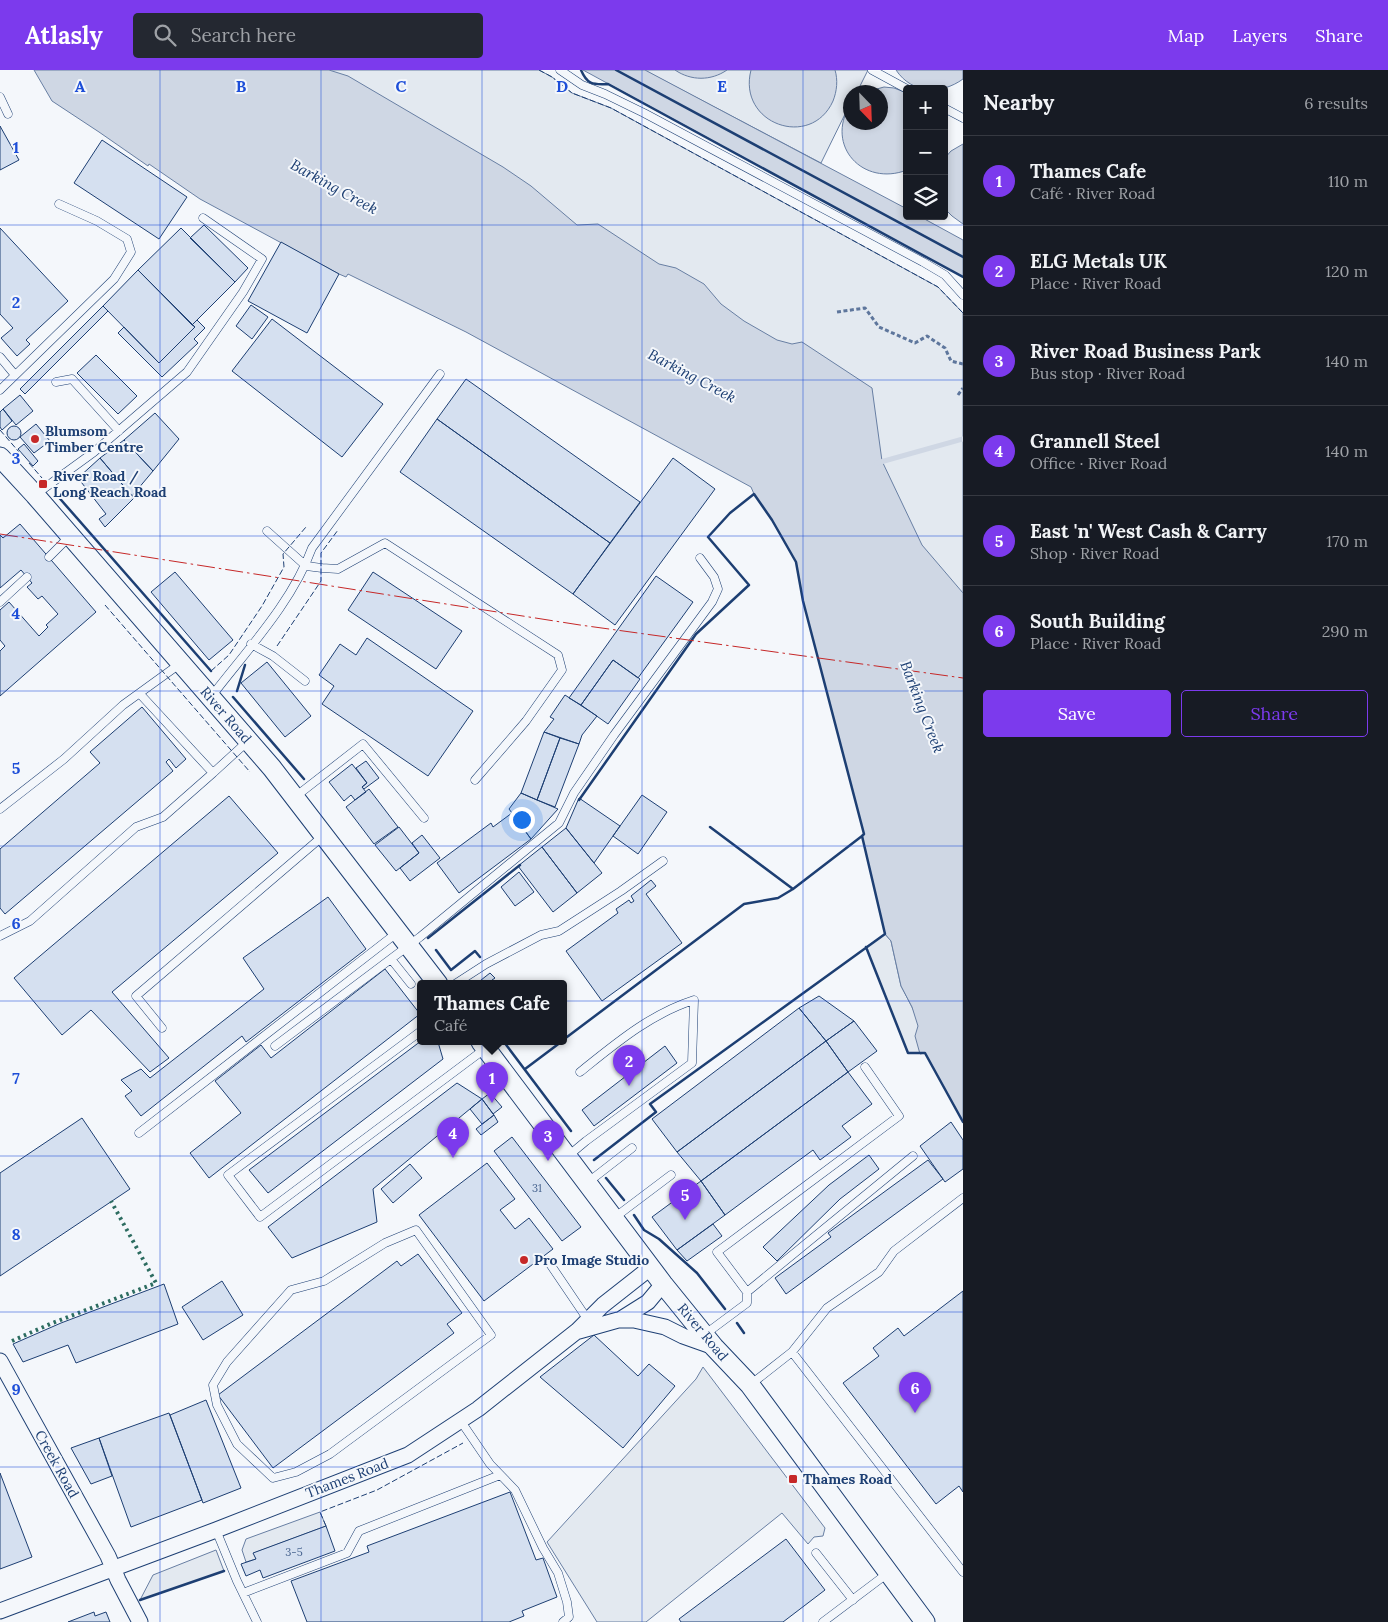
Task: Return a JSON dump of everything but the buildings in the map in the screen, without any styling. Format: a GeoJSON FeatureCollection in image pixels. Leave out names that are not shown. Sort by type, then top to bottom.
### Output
{"type":"FeatureCollection","features":[{"type":"Feature","properties":{"kind":"street","name":"River Road"},"geometry":{"type":"LineString","coordinates":[[0,458],[71,536],[295,796],[435,980]]}},
{"type":"Feature","properties":{"kind":"street","name":"River Road"},"geometry":{"type":"LineString","coordinates":[[483,1045],[568,1156],[650,1268],[709,1341],[750,1386],[925,1622]]}},
{"type":"Feature","properties":{"kind":"street","name":"Thames Road"},"geometry":{"type":"LineString","coordinates":[[0,1611],[216,1530],[408,1454],[478,1409],[583,1326],[603,1305],[650,1268]]}},
{"type":"Feature","properties":{"kind":"street"},"geometry":{"type":"LineString","coordinates":[[618,1320],[648,1302],[663,1284]]}},
{"type":"Feature","properties":{"kind":"street"},"geometry":{"type":"LineString","coordinates":[[583,1326],[618,1320],[634,1320],[665,1327],[683,1336],[709,1341]]}},
{"type":"Feature","properties":{"kind":"street","name":"Creek Road"},"geometry":{"type":"LineString","coordinates":[[0,1361],[108,1556],[140,1622]]}},
{"type":"Feature","properties":{"kind":"lane"},"geometry":{"type":"LineString","coordinates":[[560,70],[582,85],[644,113],[923,262],[945,275],[963,295]]}},
{"type":"Feature","properties":{"kind":"lane"},"geometry":{"type":"LineString","coordinates":[[872,70],[903,87]]}},
{"type":"Feature","properties":{"kind":"lane"},"geometry":{"type":"LineString","coordinates":[[0,97],[8,114]]}},
{"type":"Feature","properties":{"kind":"lane"},"geometry":{"type":"LineString","coordinates":[[948,110],[963,118]]}},
{"type":"Feature","properties":{"kind":"lane"},"geometry":{"type":"LineString","coordinates":[[0,390],[114,279],[131,252],[127,239],[97,221],[59,204]]}},
{"type":"Feature","properties":{"kind":"lane"},"geometry":{"type":"LineString","coordinates":[[35,495],[94,452],[187,372],[243,292],[262,259],[202,218]]}},
{"type":"Feature","properties":{"kind":"lane"},"geometry":{"type":"LineString","coordinates":[[0,357],[15,375]]}},
{"type":"Feature","properties":{"kind":"lane"},"geometry":{"type":"LineString","coordinates":[[211,697],[283,604],[306,566],[312,548],[440,374]]}},
{"type":"Feature","properties":{"kind":"lane"},"geometry":{"type":"LineString","coordinates":[[56,382],[72,379],[119,431]]}},
{"type":"Feature","properties":{"kind":"lane"},"geometry":{"type":"LineString","coordinates":[[266,531],[306,566],[338,569],[385,543],[558,655],[562,670],[526,721],[475,780]]}},
{"type":"Feature","properties":{"kind":"lane"},"geometry":{"type":"LineString","coordinates":[[49,558],[71,536]]}},
{"type":"Feature","properties":{"kind":"lane"},"geometry":{"type":"LineString","coordinates":[[139,1133],[403,939],[466,900],[559,823],[574,793],[614,735],[712,602],[718,589],[714,577],[700,558]]}},
{"type":"Feature","properties":{"kind":"lane"},"geometry":{"type":"LineString","coordinates":[[0,602],[27,577]]}},
{"type":"Feature","properties":{"kind":"lane"},"geometry":{"type":"LineString","coordinates":[[251,644],[273,656],[305,681]]}},
{"type":"Feature","properties":{"kind":"lane"},"geometry":{"type":"LineString","coordinates":[[0,809],[64,759],[103,722],[181,663]]}},
{"type":"Feature","properties":{"kind":"lane"},"geometry":{"type":"LineString","coordinates":[[140,694],[213,773]]}},
{"type":"Feature","properties":{"kind":"lane"},"geometry":{"type":"LineString","coordinates":[[0,936],[30,922],[136,827],[163,818],[248,741]]}},
{"type":"Feature","properties":{"kind":"lane"},"geometry":{"type":"LineString","coordinates":[[295,796],[363,744],[424,818]]}},
{"type":"Feature","properties":{"kind":"lane"},"geometry":{"type":"LineString","coordinates":[[162,1028],[136,996],[324,835]]}},
{"type":"Feature","properties":{"kind":"lane"},"geometry":{"type":"LineString","coordinates":[[460,980],[541,935],[559,931],[621,891],[662,861]]}},
{"type":"Feature","properties":{"kind":"lane"},"geometry":{"type":"LineString","coordinates":[[275,1046],[391,959],[403,939]]}},
{"type":"Feature","properties":{"kind":"lane"},"geometry":{"type":"LineString","coordinates":[[391,959],[411,984]]}},
{"type":"Feature","properties":{"kind":"lane"},"geometry":{"type":"LineString","coordinates":[[568,1156],[586,1140],[692,1063],[694,1000],[679,1004],[631,1031],[580,1072]]}},
{"type":"Feature","properties":{"kind":"lane"},"geometry":{"type":"LineString","coordinates":[[417,1034],[228,1175],[260,1217],[483,1045]]}},
{"type":"Feature","properties":{"kind":"lane"},"geometry":{"type":"LineString","coordinates":[[709,1341],[747,1303],[747,1292],[717,1252],[899,1116],[865,1067]]}},
{"type":"Feature","properties":{"kind":"lane"},"geometry":{"type":"LineString","coordinates":[[587,1183],[632,1148]]}},
{"type":"Feature","properties":{"kind":"lane"},"geometry":{"type":"LineString","coordinates":[[747,1292],[914,1156]]}},
{"type":"Feature","properties":{"kind":"lane"},"geometry":{"type":"LineString","coordinates":[[614,1218],[671,1175]]}},
{"type":"Feature","properties":{"kind":"lane"},"geometry":{"type":"LineString","coordinates":[[750,1386],[792,1352],[828,1308],[879,1272],[894,1251],[963,1198]]}},
{"type":"Feature","properties":{"kind":"lane"},"geometry":{"type":"LineString","coordinates":[[416,1230],[491,1335],[330,1454],[296,1472],[273,1478],[237,1444],[217,1405],[213,1385],[227,1362],[291,1290],[324,1281],[385,1243],[416,1230]]}},
{"type":"Feature","properties":{"kind":"lane"},"geometry":{"type":"LineString","coordinates":[[548,1262],[583,1326]]}},
{"type":"Feature","properties":{"kind":"lane"},"geometry":{"type":"LineString","coordinates":[[792,1352],[963,1572]]}},
{"type":"Feature","properties":{"kind":"lane"},"geometry":{"type":"LineString","coordinates":[[460,1420],[490,1464],[515,1490],[543,1548],[558,1573],[567,1602],[568,1617],[563,1622]]}},
{"type":"Feature","properties":{"kind":"lane"},"geometry":{"type":"LineString","coordinates":[[243,1593],[347,1552],[359,1531],[500,1475]]}},
{"type":"Feature","properties":{"kind":"lane"},"geometry":{"type":"LineString","coordinates":[[216,1530],[257,1622]]}},
{"type":"Feature","properties":{"kind":"lane"},"geometry":{"type":"LineString","coordinates":[[816,1552],[853,1600]]}},
{"type":"Feature","properties":{"kind":"lane"},"geometry":{"type":"LineString","coordinates":[[823,1622],[888,1573]]}},
{"type":"Feature","properties":{"kind":"path"},"geometry":{"type":"LineString","coordinates":[[837,312],[865,308],[879,327],[915,343],[927,336],[945,348],[951,361],[963,364]]}},
{"type":"Feature","properties":{"kind":"path"},"geometry":{"type":"LineString","coordinates":[[958,395],[963,388]]}},
{"type":"Feature","properties":{"kind":"shaded area"},"geometry":{"type":"Polygon","coordinates":[[[288,70],[539,70],[552,77],[572,93],[611,108],[938,287],[963,313],[963,647],[288,70]]]}},
{"type":"Feature","properties":{"kind":"shaded area"},"geometry":{"type":"Polygon","coordinates":[[[644,70],[868,70],[860,85],[843,85],[843,118],[821,163],[644,70]]]}},
{"type":"Feature","properties":{"kind":"shaded area"},"geometry":{"type":"Polygon","coordinates":[[[885,934],[891,941],[901,986],[963,1122],[925,1053],[908,1053],[866,947],[885,934]]]}},
{"type":"Feature","properties":{"kind":"shaded area"},"geometry":{"type":"Polygon","coordinates":[[[703,1367],[825,1528],[823,1536],[814,1537],[808,1544],[782,1513],[646,1622],[597,1622],[547,1542],[696,1379],[703,1367]]]}},
{"type":"Feature","properties":{"kind":"shaded area"},"geometry":{"type":"Polygon","coordinates":[[[320,1512],[326,1526],[254,1553],[256,1559],[246,1562],[242,1550],[246,1539],[320,1512]]]}},
{"type":"Feature","properties":{"kind":"shaded area"},"geometry":{"type":"Polygon","coordinates":[[[216,1550],[224,1571],[140,1600],[153,1575],[216,1550]]]}},
{"type":"Feature","properties":{"kind":"water","name":"Barking Creek"},"geometry":{"type":"Polygon","coordinates":[[[34,70],[329,70],[348,76],[503,167],[531,186],[577,225],[598,224],[659,264],[676,268],[704,284],[721,304],[744,321],[777,340],[792,344],[802,342],[872,388],[882,461],[922,545],[963,593],[963,1122],[925,1053],[920,1054],[915,1036],[918,1026],[912,1007],[901,986],[891,941],[885,934],[862,836],[864,834],[803,601],[796,562],[751,487],[466,332],[348,274],[346,277],[339,274],[200,199],[52,101],[34,70]]]}},
{"type":"Feature","properties":{"kind":"water"},"geometry":{"type":"Polygon","coordinates":[[[583,70],[645,70],[903,207],[903,220],[926,220],[963,240],[963,277],[583,70]]]}},
{"type":"Feature","properties":{"kind":"water"},"geometry":{"type":"Polygon","coordinates":[[[675,70],[727,70],[708,78],[694,78],[675,70]]]}},
{"type":"Feature","properties":{"kind":"water"},"geometry":{"type":"Polygon","coordinates":[[[751,70],[835,70],[837,82],[833,101],[823,116],[809,124],[794,127],[779,124],[765,116],[755,105],[750,89],[751,70]]]}},
{"type":"Feature","properties":{"kind":"water"},"geometry":{"type":"Polygon","coordinates":[[[896,70],[963,70],[963,79],[948,87],[948,85],[912,85],[896,70]]]}},
{"type":"Feature","properties":{"kind":"water"},"geometry":{"type":"Polygon","coordinates":[[[888,87],[903,91],[903,171],[891,174],[876,173],[863,168],[845,148],[842,135],[843,120],[843,130],[888,130],[888,87]]]}},
{"type":"Feature","properties":{"kind":"water"},"geometry":{"type":"Polygon","coordinates":[[[963,144],[963,224],[948,212],[948,154],[963,144]]]}},
{"type":"Feature","properties":{"kind":"waterway"},"geometry":{"type":"LineString","coordinates":[[877,463],[963,439]]}},
{"type":"Feature","properties":{"kind":"hedge"},"geometry":{"type":"LineString","coordinates":[[12,1341],[50,1324],[156,1283],[111,1201]]}},
{"type":"Feature","properties":{"kind":"fence"},"geometry":{"type":"LineString","coordinates":[[539,70],[552,77],[572,93],[611,108],[938,287],[963,313]]}},
{"type":"Feature","properties":{"kind":"fence"},"geometry":{"type":"LineString","coordinates":[[0,430],[19,452]]}},
{"type":"Feature","properties":{"kind":"fence"},"geometry":{"type":"LineString","coordinates":[[29,463],[42,478]]}},
{"type":"Feature","properties":{"kind":"fence"},"geometry":{"type":"LineString","coordinates":[[211,671],[229,655],[262,606],[284,567],[283,554],[306,527]]}},
{"type":"Feature","properties":{"kind":"fence"},"geometry":{"type":"LineString","coordinates":[[277,646],[321,581],[321,553],[338,530]]}},
{"type":"Feature","properties":{"kind":"fence"},"geometry":{"type":"LineString","coordinates":[[105,605],[250,772]]}},
{"type":"Feature","properties":{"kind":"fence"},"geometry":{"type":"LineString","coordinates":[[326,1526],[320,1512],[377,1490],[463,1443]]}},
{"type":"Feature","properties":{"kind":"wall"},"geometry":{"type":"LineString","coordinates":[[581,70],[591,83],[608,84],[963,277]]}},
{"type":"Feature","properties":{"kind":"wall"},"geometry":{"type":"LineString","coordinates":[[616,70],[963,257]]}},
{"type":"Feature","properties":{"kind":"wall"},"geometry":{"type":"LineString","coordinates":[[55,493],[211,671]]}},
{"type":"Feature","properties":{"kind":"wall"},"geometry":{"type":"LineString","coordinates":[[579,800],[696,634],[749,585],[708,537],[730,513],[754,494],[772,520],[796,562],[803,601],[864,834],[862,836],[885,934],[650,1104],[656,1112],[594,1160]]}},
{"type":"Feature","properties":{"kind":"wall"},"geometry":{"type":"LineString","coordinates":[[237,691],[245,665]]}},
{"type":"Feature","properties":{"kind":"wall"},"geometry":{"type":"LineString","coordinates":[[233,697],[304,779]]}},
{"type":"Feature","properties":{"kind":"wall"},"geometry":{"type":"LineString","coordinates":[[710,827],[793,889]]}},
{"type":"Feature","properties":{"kind":"wall"},"geometry":{"type":"LineString","coordinates":[[567,1037],[744,904],[778,898],[793,889],[862,836]]}},
{"type":"Feature","properties":{"kind":"wall"},"geometry":{"type":"LineString","coordinates":[[428,938],[520,865]]}},
{"type":"Feature","properties":{"kind":"wall"},"geometry":{"type":"LineString","coordinates":[[866,947],[908,1053],[925,1053],[963,1122]]}},
{"type":"Feature","properties":{"kind":"wall"},"geometry":{"type":"LineString","coordinates":[[436,950],[451,970],[475,951],[480,957]]}},
{"type":"Feature","properties":{"kind":"wall"},"geometry":{"type":"LineString","coordinates":[[506,1045],[571,1131]]}},
{"type":"Feature","properties":{"kind":"wall"},"geometry":{"type":"LineString","coordinates":[[525,1069],[557,1045]]}},
{"type":"Feature","properties":{"kind":"wall"},"geometry":{"type":"LineString","coordinates":[[606,1178],[624,1200]]}},
{"type":"Feature","properties":{"kind":"wall"},"geometry":{"type":"LineString","coordinates":[[634,1215],[644,1230],[659,1239],[697,1273],[725,1309]]}},
{"type":"Feature","properties":{"kind":"wall"},"geometry":{"type":"LineString","coordinates":[[737,1323],[744,1333]]}},
{"type":"Feature","properties":{"kind":"wall"},"geometry":{"type":"LineString","coordinates":[[140,1600],[224,1571]]}},
{"type":"Feature","properties":{"kind":"power"},"geometry":{"type":"LineString","coordinates":[[0,534],[580,625],[963,678]]}},
{"type":"Feature","properties":{"kind":"place","name":"Blumsom Timber Centre"},"geometry":{"type":"Point","coordinates":[35,439]}},
{"type":"Feature","properties":{"kind":"place","name":"River Road / Long Reach Road"},"geometry":{"type":"Point","coordinates":[43,484]}},
{"type":"Feature","properties":{"kind":"place","name":"ELG Metals UK"},"geometry":{"type":"Point","coordinates":[629,1086]}},
{"type":"Feature","properties":{"kind":"place","name":"Thames Cafe"},"geometry":{"type":"Point","coordinates":[492,1103]}},
{"type":"Feature","properties":{"kind":"place","name":"Grannell Steel"},"geometry":{"type":"Point","coordinates":[453,1158]}},
{"type":"Feature","properties":{"kind":"place","name":"River Road Business Park"},"geometry":{"type":"Point","coordinates":[548,1161]}},
{"type":"Feature","properties":{"kind":"place","name":"East 'n' West Cash & Carry"},"geometry":{"type":"Point","coordinates":[685,1220]}},
{"type":"Feature","properties":{"kind":"place","name":"Pro Image Studio"},"geometry":{"type":"Point","coordinates":[524,1260]}},
{"type":"Feature","properties":{"kind":"place","name":"South Building"},"geometry":{"type":"Point","coordinates":[915,1413]}},
{"type":"Feature","properties":{"kind":"place","name":"Thames Road"},"geometry":{"type":"Point","coordinates":[793,1479]}}]}
